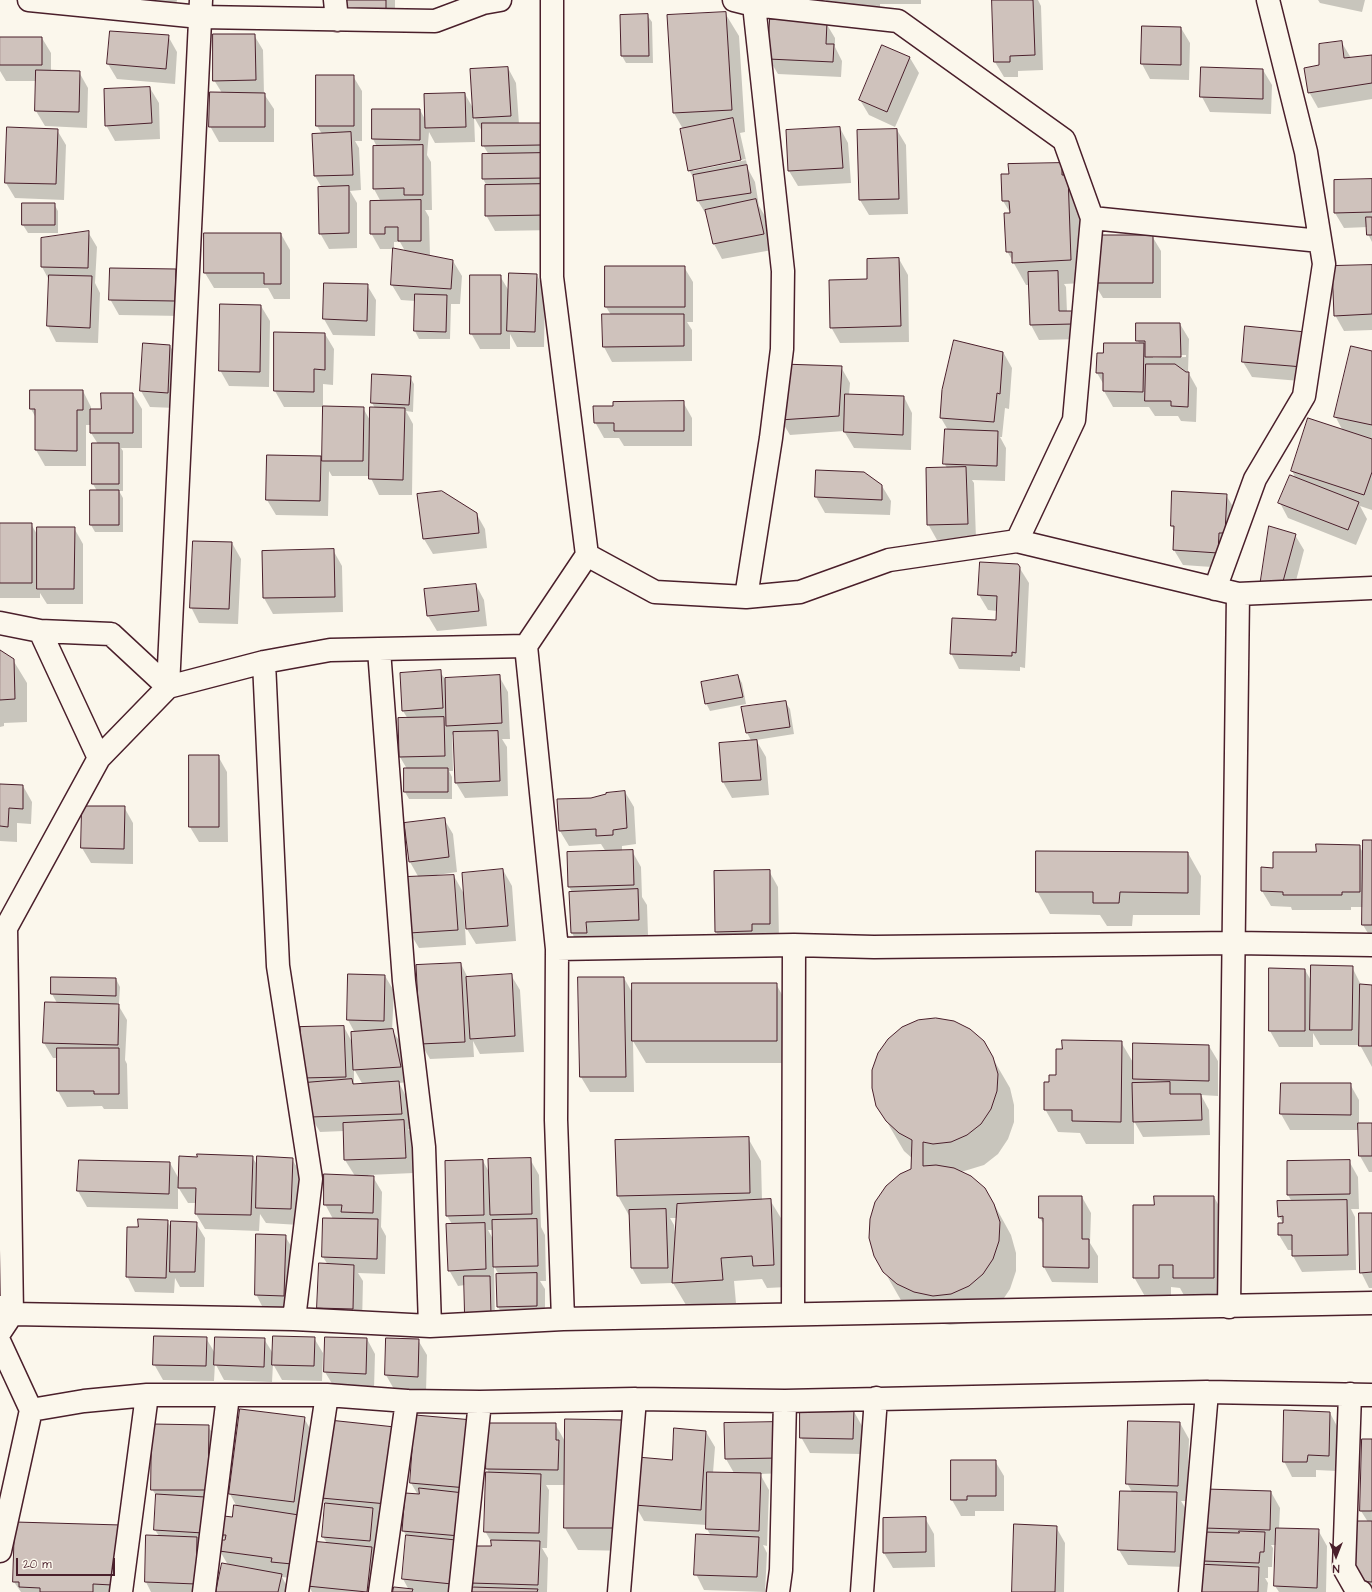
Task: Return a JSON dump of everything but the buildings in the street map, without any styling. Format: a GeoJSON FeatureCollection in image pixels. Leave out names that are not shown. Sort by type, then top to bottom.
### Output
{"type":"FeatureCollection","features":[{"type":"Feature","properties":{"kind":"street"},"geometry":{"type":"LineString","coordinates":[[29,0],[201,9],[336,10],[435,21],[483,3],[500,0]]}},
{"type":"Feature","properties":{"kind":"street"},"geometry":{"type":"LineString","coordinates":[[552,0],[552,277],[587,555],[526,646],[557,949],[556,1120],[563,1319]]}},
{"type":"Feature","properties":{"kind":"street"},"geometry":{"type":"LineString","coordinates":[[1215,589],[1255,479],[1304,396],[1324,264],[1306,152],[1268,0]]}},
{"type":"Feature","properties":{"kind":"street"},"geometry":{"type":"LineString","coordinates":[[746,597],[771,438],[782,349],[783,271],[744,3],[898,21],[1064,140],[1092,218],[1074,420],[1017,541]]}},
{"type":"Feature","properties":{"kind":"street"},"geometry":{"type":"LineString","coordinates":[[168,687],[201,9]]}},
{"type":"Feature","properties":{"kind":"street"},"geometry":{"type":"LineString","coordinates":[[1092,218],[1320,241]]}},
{"type":"Feature","properties":{"kind":"street"},"geometry":{"type":"LineString","coordinates":[[587,555],[655,592],[746,597],[800,592],[889,560],[1017,541],[1238,594],[1372,588]]}},
{"type":"Feature","properties":{"kind":"street"},"geometry":{"type":"LineString","coordinates":[[1229,1307],[1238,594]]}},
{"type":"Feature","properties":{"kind":"street"},"geometry":{"type":"LineString","coordinates":[[0,623],[40,631],[110,634],[168,687]]}},
{"type":"Feature","properties":{"kind":"street"},"geometry":{"type":"LineString","coordinates":[[40,631],[99,758]]}},
{"type":"Feature","properties":{"kind":"street"},"geometry":{"type":"LineString","coordinates":[[0,1332],[6,1311],[6,928],[99,758],[168,687],[264,662],[330,650],[526,646]]}},
{"type":"Feature","properties":{"kind":"street"},"geometry":{"type":"LineString","coordinates":[[378,650],[404,981],[424,1147],[430,1326]]}},
{"type":"Feature","properties":{"kind":"street"},"geometry":{"type":"LineString","coordinates":[[264,662],[278,966],[311,1179],[294,1319]]}},
{"type":"Feature","properties":{"kind":"street"},"geometry":{"type":"LineString","coordinates":[[557,949],[794,945],[874,947],[1234,943],[1372,946]]}},
{"type":"Feature","properties":{"kind":"street"},"geometry":{"type":"LineString","coordinates":[[793,1313],[794,945]]}},
{"type":"Feature","properties":{"kind":"street"},"geometry":{"type":"LineString","coordinates":[[6,1311],[294,1319],[430,1326],[563,1319],[793,1313],[1372,1304]]}},
{"type":"Feature","properties":{"kind":"street"},"geometry":{"type":"LineString","coordinates":[[0,1343],[31,1410],[0,1551]]}},
{"type":"Feature","properties":{"kind":"street"},"geometry":{"type":"LineString","coordinates":[[31,1410],[84,1400],[147,1395],[228,1396],[327,1394],[407,1400],[480,1402],[635,1399],[785,1400],[1207,1392],[1372,1395]]}},
{"type":"Feature","properties":{"kind":"street"},"geometry":{"type":"LineString","coordinates":[[1190,1592],[1207,1392]]}},
{"type":"Feature","properties":{"kind":"street"},"geometry":{"type":"LineString","coordinates":[[297,1592],[327,1394]]}},
{"type":"Feature","properties":{"kind":"street"},"geometry":{"type":"LineString","coordinates":[[1350,1394],[1344,1568],[1358,1591],[1361,1592]]}},
{"type":"Feature","properties":{"kind":"street"},"geometry":{"type":"LineString","coordinates":[[121,1592],[147,1395]]}},
{"type":"Feature","properties":{"kind":"street"},"geometry":{"type":"LineString","coordinates":[[204,1592],[228,1396]]}},
{"type":"Feature","properties":{"kind":"street"},"geometry":{"type":"LineString","coordinates":[[862,1592],[876,1398]]}},
{"type":"Feature","properties":{"kind":"street"},"geometry":{"type":"LineString","coordinates":[[619,1592],[635,1399]]}},
{"type":"Feature","properties":{"kind":"street"},"geometry":{"type":"LineString","coordinates":[[380,1592],[407,1400]]}},
{"type":"Feature","properties":{"kind":"street"},"geometry":{"type":"LineString","coordinates":[[778,1592],[781,1570],[785,1400]]}},
{"type":"Feature","properties":{"kind":"street"},"geometry":{"type":"LineString","coordinates":[[460,1592],[480,1402]]}}]}
